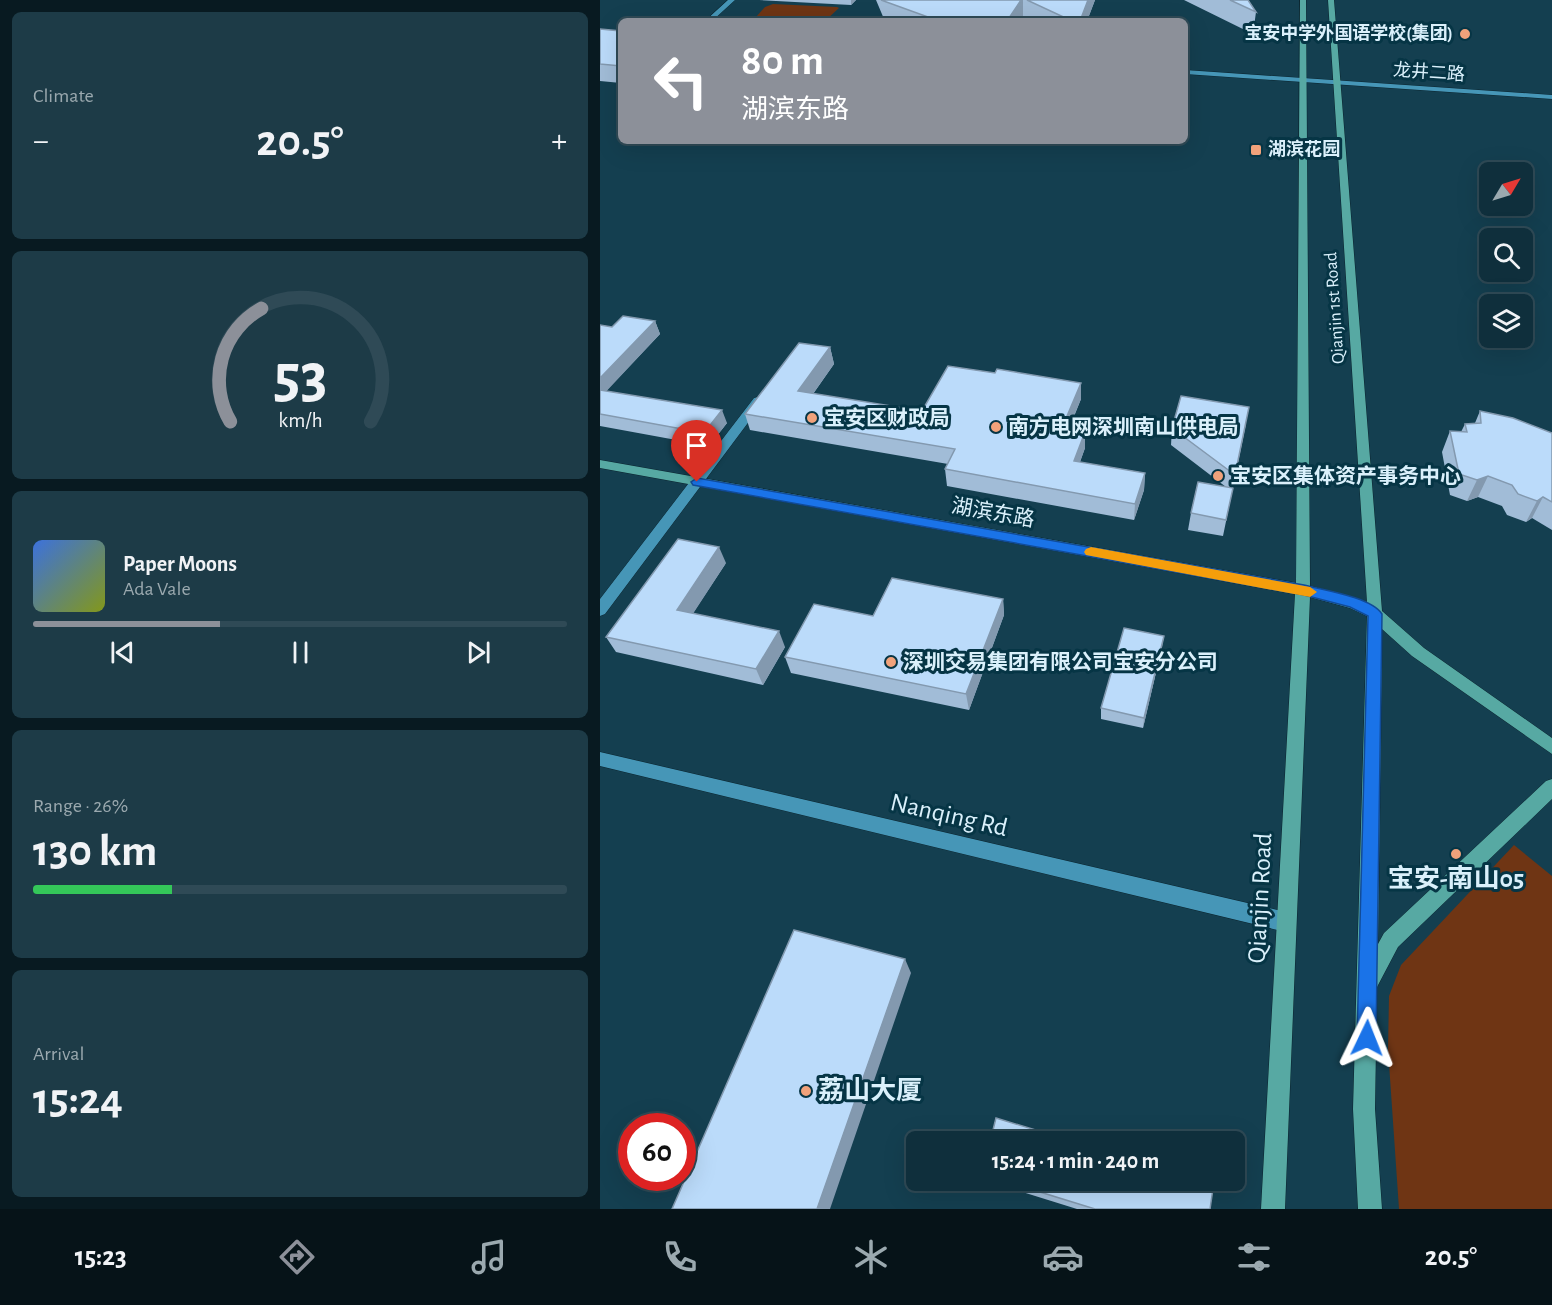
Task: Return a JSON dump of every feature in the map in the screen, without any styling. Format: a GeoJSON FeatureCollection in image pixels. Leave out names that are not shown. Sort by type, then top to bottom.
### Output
{"type":"FeatureCollection","features":[{"type":"Feature","properties":{"kind":"main road","name":"Qianjin 1st Road"},"geometry":{"type":"LineString","coordinates":[[1303,0],[1304,590]]}},
{"type":"Feature","properties":{"kind":"main road","name":"Qianjin 1st Road"},"geometry":{"type":"LineString","coordinates":[[1332,0],[1375,614]]}},
{"type":"Feature","properties":{"kind":"main road","name":"湖滨东路"},"geometry":{"type":"LineString","coordinates":[[600,464],[1304,590],[1354,603],[1375,614],[1418,652],[1552,747]]}},
{"type":"Feature","properties":{"kind":"main road","name":"Qianjin Road"},"geometry":{"type":"LineString","coordinates":[[1273,1209],[1304,590]]}},
{"type":"Feature","properties":{"kind":"main road"},"geometry":{"type":"LineString","coordinates":[[1370,1209],[1364,1109],[1375,614]]}},
{"type":"Feature","properties":{"kind":"main road"},"geometry":{"type":"LineString","coordinates":[[1368,990],[1379,960],[1391,940],[1552,787]]}},
{"type":"Feature","properties":{"kind":"street"},"geometry":{"type":"LineString","coordinates":[[711,18],[732,0]]}},
{"type":"Feature","properties":{"kind":"street","name":"龙井二路"},"geometry":{"type":"LineString","coordinates":[[1188,72],[1552,97]]}},
{"type":"Feature","properties":{"kind":"street"},"geometry":{"type":"LineString","coordinates":[[600,610],[769,387]]}},
{"type":"Feature","properties":{"kind":"street","name":"Nanqing Rd"},"geometry":{"type":"LineString","coordinates":[[600,759],[1286,922]]}},
{"type":"Feature","properties":{"kind":"shaded area"},"geometry":{"type":"Polygon","coordinates":[[[773,4],[839,8],[828,18],[756,17],[765,7],[773,4]]]}},
{"type":"Feature","properties":{"kind":"shaded area"},"geometry":{"type":"Polygon","coordinates":[[[1514,845],[1552,876],[1552,1209],[1399,1209],[1388,1049],[1389,996],[1401,965],[1514,845]]]}},
{"type":"Feature","properties":{"kind":"building"},"geometry":{"type":"Polygon","coordinates":[[[881,0],[1021,0],[1009,18],[931,18],[881,0]]]}},
{"type":"Feature","properties":{"kind":"building"},"geometry":{"type":"Polygon","coordinates":[[[1027,0],[1088,0],[1081,18],[1066,18],[1027,0]]]}},
{"type":"Feature","properties":{"kind":"building"},"geometry":{"type":"Polygon","coordinates":[[[1230,0],[1248,0],[1256,12],[1230,0]]]}},
{"type":"Feature","properties":{"kind":"building"},"geometry":{"type":"Polygon","coordinates":[[[600,29],[618,31],[618,66],[600,64],[600,29]]]}},
{"type":"Feature","properties":{"kind":"building"},"geometry":{"type":"Polygon","coordinates":[[[623,316],[655,321],[600,378],[600,325],[612,327],[623,316]]]}},
{"type":"Feature","properties":{"kind":"building"},"geometry":{"type":"Polygon","coordinates":[[[799,343],[830,347],[798,391],[922,411],[948,366],[995,373],[997,369],[1081,383],[1062,428],[1085,432],[1074,461],[1145,473],[1135,504],[945,469],[955,449],[745,414],[799,343]]]}},
{"type":"Feature","properties":{"kind":"building"},"geometry":{"type":"Polygon","coordinates":[[[600,390],[722,410],[704,433],[600,414],[600,390]]]}},
{"type":"Feature","properties":{"kind":"building"},"geometry":{"type":"Polygon","coordinates":[[[1181,396],[1249,407],[1235,475],[1172,428],[1181,396]]]}},
{"type":"Feature","properties":{"kind":"building"},"geometry":{"type":"Polygon","coordinates":[[[1480,411],[1513,418],[1552,433],[1552,502],[1543,497],[1537,501],[1518,494],[1512,485],[1488,476],[1477,480],[1459,474],[1450,431],[1467,432],[1465,424],[1481,423],[1480,411]]]}},
{"type":"Feature","properties":{"kind":"building"},"geometry":{"type":"Polygon","coordinates":[[[1198,482],[1233,488],[1226,520],[1191,513],[1198,482]]]}},
{"type":"Feature","properties":{"kind":"building"},"geometry":{"type":"Polygon","coordinates":[[[678,539],[719,547],[677,610],[779,631],[756,669],[606,637],[678,539]]]}},
{"type":"Feature","properties":{"kind":"building"},"geometry":{"type":"Polygon","coordinates":[[[892,578],[1003,599],[966,694],[785,657],[814,604],[873,616],[892,578]]]}},
{"type":"Feature","properties":{"kind":"building"},"geometry":{"type":"Polygon","coordinates":[[[1124,628],[1164,636],[1144,718],[1101,708],[1124,628]]]}},
{"type":"Feature","properties":{"kind":"building","name":"荔山大厦"},"geometry":{"type":"Polygon","coordinates":[[[794,930],[905,959],[817,1209],[672,1209],[680,1191],[696,1191],[696,1154],[794,930]]]}},
{"type":"Feature","properties":{"kind":"building"},"geometry":{"type":"Polygon","coordinates":[[[996,1118],[1039,1131],[993,1131],[996,1118]]]}},
{"type":"Feature","properties":{"kind":"building"},"geometry":{"type":"Polygon","coordinates":[[[1037,1191],[1213,1191],[1210,1209],[1095,1209],[1037,1191]]]}},
{"type":"Feature","properties":{"kind":"slow traffic"},"geometry":{"type":"LineString","coordinates":[[1091,552],[1310,592]]}},
{"type":"Feature","properties":{"kind":"place","name":"宝安中学外国语学校(集团)"},"geometry":{"type":"Point","coordinates":[1465,34]}},
{"type":"Feature","properties":{"kind":"place","name":"湖滨花园"},"geometry":{"type":"Point","coordinates":[1256,150]}},
{"type":"Feature","properties":{"kind":"place","name":"宝安区财政局"},"geometry":{"type":"Point","coordinates":[812,418]}},
{"type":"Feature","properties":{"kind":"place","name":"南方电网深圳南山供电局"},"geometry":{"type":"Point","coordinates":[996,427]}},
{"type":"Feature","properties":{"kind":"place","name":"宝安区集体资产事务中心"},"geometry":{"type":"Point","coordinates":[1218,476]}},
{"type":"Feature","properties":{"kind":"place","name":"深圳交易集团有限公司宝安分公司"},"geometry":{"type":"Point","coordinates":[891,662]}},
{"type":"Feature","properties":{"kind":"place","name":"宝安-南山05"},"geometry":{"type":"Point","coordinates":[1456,854]}},
{"type":"Feature","properties":{"kind":"place","name":"荔山大厦"},"geometry":{"type":"Point","coordinates":[806,1091]}},
{"type":"Feature","properties":{"kind":"route"},"geometry":{"type":"LineString","coordinates":[[697,482],[1304,590],[1354,603],[1375,614],[1367,1038]]}}]}
